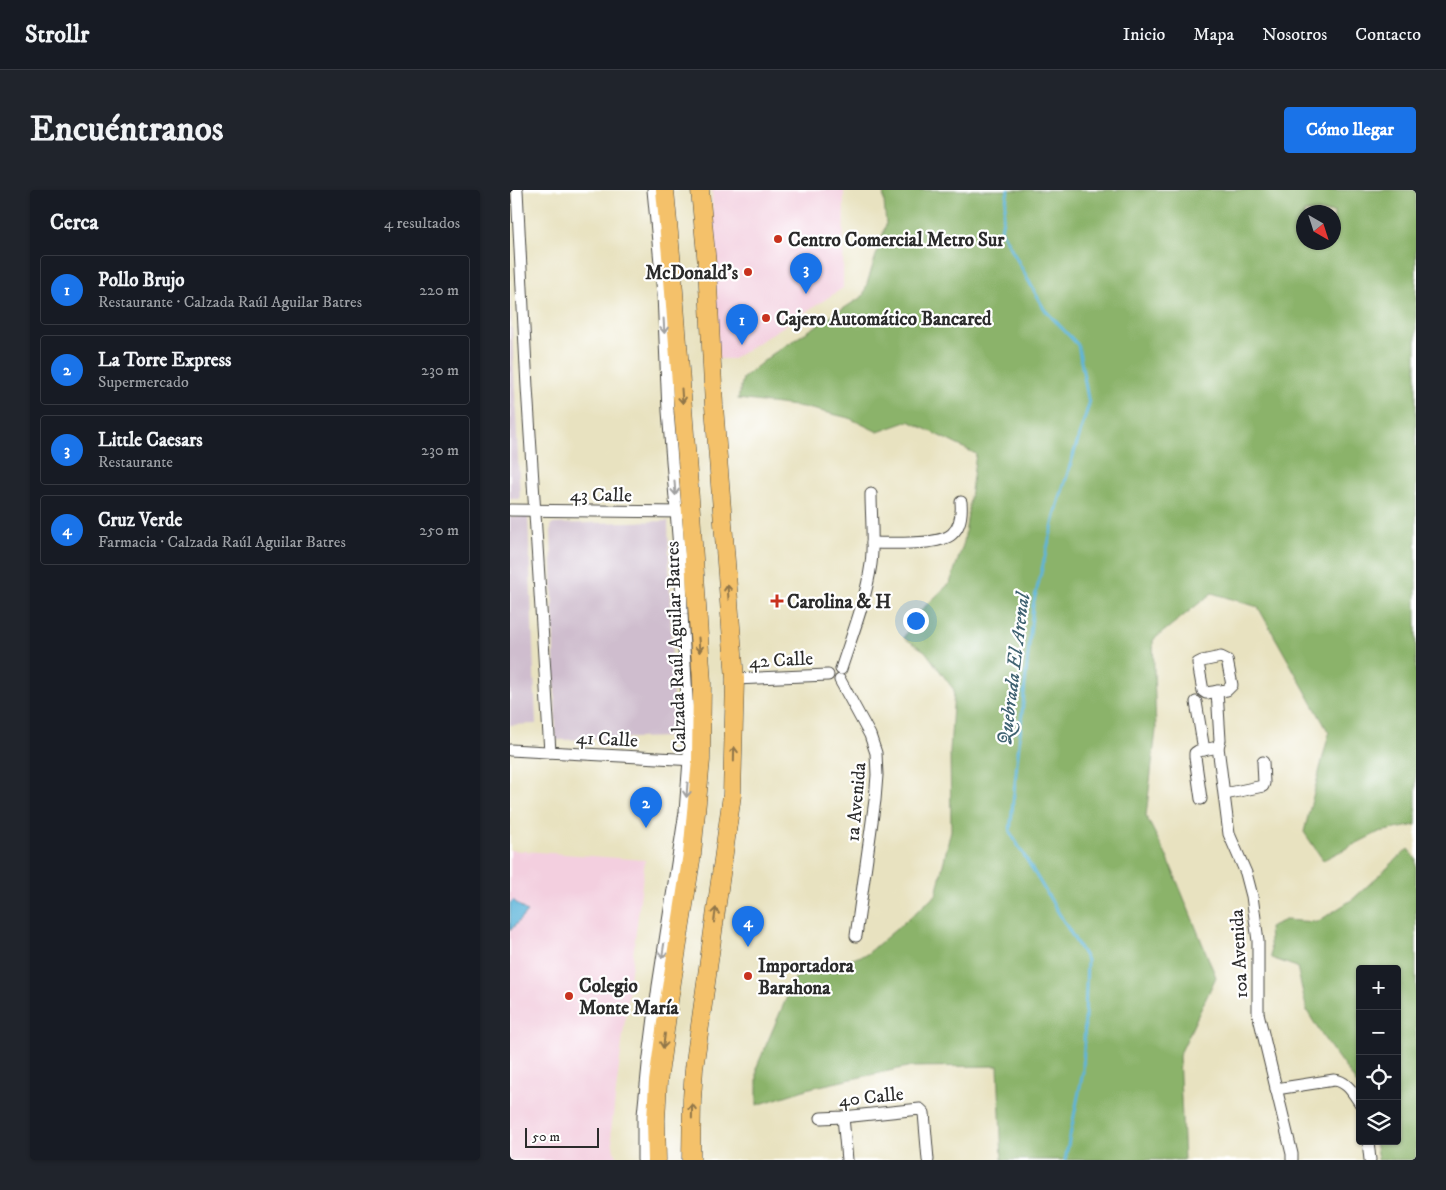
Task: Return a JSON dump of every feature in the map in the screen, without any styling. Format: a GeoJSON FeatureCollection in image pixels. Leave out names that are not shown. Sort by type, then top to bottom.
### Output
{"type":"FeatureCollection","features":[{"type":"Feature","properties":{"kind":"highway","name":"Calzada Raúl Aguilar Batres"},"geometry":{"type":"LineString","coordinates":[[657,1160],[656,1120],[658,1082],[692,854],[695,760],[702,683],[684,512],[669,231],[665,190]]}},
{"type":"Feature","properties":{"kind":"highway"},"geometry":{"type":"LineString","coordinates":[[691,1160],[694,1069],[732,795],[735,678],[714,406],[707,265],[700,190]]}},
{"type":"Feature","properties":{"kind":"highway"},"geometry":{"type":"LineString","coordinates":[[662,294],[669,231]]}},
{"type":"Feature","properties":{"kind":"street"},"geometry":{"type":"LineString","coordinates":[[517,190],[515,266],[535,511],[550,752]]}},
{"type":"Feature","properties":{"kind":"street"},"geometry":{"type":"LineString","coordinates":[[652,190],[662,294],[668,411],[684,512]]}},
{"type":"Feature","properties":{"kind":"street"},"geometry":{"type":"LineString","coordinates":[[840,674],[867,584],[871,563],[871,494]]}},
{"type":"Feature","properties":{"kind":"street"},"geometry":{"type":"LineString","coordinates":[[872,543],[918,543],[944,539],[951,535],[958,526],[962,515],[961,502]]}},
{"type":"Feature","properties":{"kind":"street","name":"43 Calle"},"geometry":{"type":"LineString","coordinates":[[510,510],[684,512]]}},
{"type":"Feature","properties":{"kind":"street","name":"42 Calle"},"geometry":{"type":"LineString","coordinates":[[735,678],[828,674],[835,681],[840,674]]}},
{"type":"Feature","properties":{"kind":"street","name":"1a Avenida"},"geometry":{"type":"LineString","coordinates":[[840,674],[870,735],[876,753],[875,800],[856,936]]}},
{"type":"Feature","properties":{"kind":"street","name":"10a Avenida"},"geometry":{"type":"LineString","coordinates":[[1217,691],[1220,740],[1218,747],[1230,834],[1246,873],[1252,896],[1258,941],[1258,1013],[1292,1160]]}},
{"type":"Feature","properties":{"kind":"street"},"geometry":{"type":"LineString","coordinates":[[1196,702],[1204,750]]}},
{"type":"Feature","properties":{"kind":"street"},"geometry":{"type":"LineString","coordinates":[[1201,799],[1195,753],[1218,747]]}},
{"type":"Feature","properties":{"kind":"street","name":"41 Calle"},"geometry":{"type":"LineString","coordinates":[[510,750],[695,760]]}},
{"type":"Feature","properties":{"kind":"street"},"geometry":{"type":"LineString","coordinates":[[643,1160],[643,1115],[658,986],[684,812],[695,760]]}},
{"type":"Feature","properties":{"kind":"street"},"geometry":{"type":"LineString","coordinates":[[1225,794],[1263,786],[1263,762]]}},
{"type":"Feature","properties":{"kind":"street"},"geometry":{"type":"LineString","coordinates":[[1276,1089],[1334,1080],[1344,1082],[1358,1100]]}},
{"type":"Feature","properties":{"kind":"street","name":"40 Calle"},"geometry":{"type":"LineString","coordinates":[[821,1118],[918,1108],[924,1113],[928,1160]]}},
{"type":"Feature","properties":{"kind":"street"},"geometry":{"type":"LineString","coordinates":[[843,1117],[846,1160]]}},
{"type":"Feature","properties":{"kind":"street"},"geometry":{"type":"LineString","coordinates":[[1368,1145],[1370,1160]]}},
{"type":"Feature","properties":{"kind":"shaded area","name":"Centro Comercial Metro Sur"},"geometry":{"type":"Polygon","coordinates":[[[712,190],[844,190],[843,288],[733,359],[712,359],[712,190]]]}},
{"type":"Feature","properties":{"kind":"shaded area"},"geometry":{"type":"Polygon","coordinates":[[[510,287],[520,499],[510,499],[510,287]]]}},
{"type":"Feature","properties":{"kind":"shaded area"},"geometry":{"type":"Polygon","coordinates":[[[528,516],[536,724],[510,725],[510,517],[528,516]]]}},
{"type":"Feature","properties":{"kind":"shaded area"},"geometry":{"type":"Polygon","coordinates":[[[668,521],[674,737],[556,740],[551,524],[668,521]]]}},
{"type":"Feature","properties":{"kind":"shaded area","name":"Colegio Monte María"},"geometry":{"type":"Polygon","coordinates":[[[510,850],[645,860],[611,1131],[614,1151],[619,1160],[510,1160],[510,850]]]}},
{"type":"Feature","properties":{"kind":"green space"},"geometry":{"type":"Polygon","coordinates":[[[883,190],[1416,190],[1416,825],[1379,832],[1323,860],[1304,832],[1329,733],[1258,607],[1212,593],[1153,640],[1156,730],[1146,816],[1168,859],[1216,977],[1179,1056],[1184,1160],[1002,1160],[998,1066],[907,1067],[810,1088],[757,1105],[757,1066],[795,978],[867,954],[936,895],[951,830],[950,751],[954,690],[925,651],[904,638],[914,617],[950,583],[964,542],[976,454],[909,421],[878,432],[849,418],[803,407],[738,399],[743,378],[771,355],[863,296],[886,224],[883,190]]]}},
{"type":"Feature","properties":{"kind":"green space"},"geometry":{"type":"Polygon","coordinates":[[[1408,849],[1416,859],[1416,1160],[1378,1160],[1376,1145],[1401,1145],[1401,965],[1356,965],[1356,1082],[1323,1037],[1307,1011],[1297,967],[1271,958],[1269,927],[1285,920],[1317,922],[1353,899],[1408,849]]]}},
{"type":"Feature","properties":{"kind":"water"},"geometry":{"type":"Polygon","coordinates":[[[513,900],[527,912],[510,931],[510,903],[513,900]]]}},
{"type":"Feature","properties":{"kind":"waterway","name":"Quebrada El Arenal"},"geometry":{"type":"LineString","coordinates":[[1008,190],[1001,230],[1044,309],[1078,345],[1089,404],[1057,508],[1033,605],[1010,832],[1087,960],[1083,1072],[1065,1160]]}},
{"type":"Feature","properties":{"kind":"place","name":"Centro Comercial Metro Sur"},"geometry":{"type":"Point","coordinates":[778,239]}},
{"type":"Feature","properties":{"kind":"place","name":"McDonald's"},"geometry":{"type":"Point","coordinates":[748,272]}},
{"type":"Feature","properties":{"kind":"place","name":"Little Caesars"},"geometry":{"type":"Point","coordinates":[806,294]}},
{"type":"Feature","properties":{"kind":"place","name":"Cajero Automático Bancared"},"geometry":{"type":"Point","coordinates":[766,318]}},
{"type":"Feature","properties":{"kind":"place","name":"Pollo Brujo"},"geometry":{"type":"Point","coordinates":[742,345]}},
{"type":"Feature","properties":{"kind":"place","name":"Carolina & H"},"geometry":{"type":"Point","coordinates":[777,601]}},
{"type":"Feature","properties":{"kind":"place","name":"La Torre Express"},"geometry":{"type":"Point","coordinates":[646,828]}},
{"type":"Feature","properties":{"kind":"place","name":"Cruz Verde"},"geometry":{"type":"Point","coordinates":[748,947]}},
{"type":"Feature","properties":{"kind":"place","name":"Importadora Barahona"},"geometry":{"type":"Point","coordinates":[748,976]}},
{"type":"Feature","properties":{"kind":"place","name":"Colegio Monte María"},"geometry":{"type":"Point","coordinates":[569,996]}}]}
